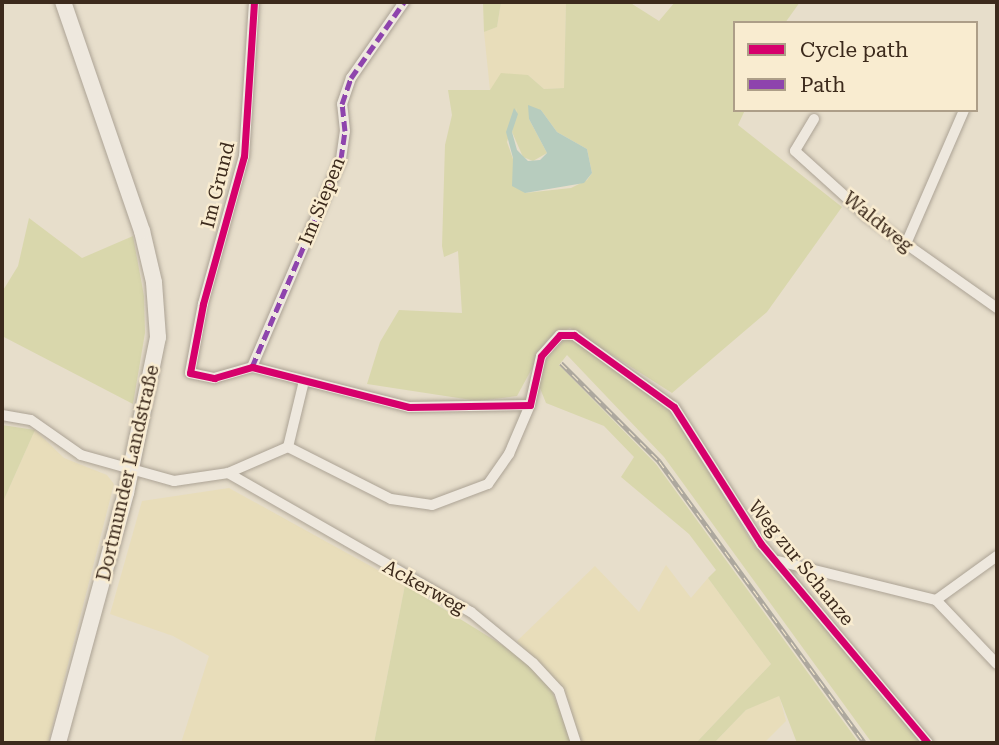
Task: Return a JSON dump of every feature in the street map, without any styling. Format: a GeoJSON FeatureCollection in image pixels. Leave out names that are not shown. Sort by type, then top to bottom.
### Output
{"type":"FeatureCollection","features":[{"type":"Feature","properties":{"kind":"main road","name":"Dortmunder Landstraße"},"geometry":{"type":"LineString","coordinates":[[58,743],[132,468],[158,337],[154,282],[142,231],[63,2]]}},
{"type":"Feature","properties":{"kind":"street","name":"Im Grund"},"geometry":{"type":"LineString","coordinates":[[252,367],[214,378],[190,373],[203,304],[244,156],[254,2]]}},
{"type":"Feature","properties":{"kind":"street","name":"Im Siepen"},"geometry":{"type":"LineString","coordinates":[[252,367],[341,159],[345,131],[342,104],[351,78],[404,2]]}},
{"type":"Feature","properties":{"kind":"street"},"geometry":{"type":"LineString","coordinates":[[905,246],[963,112]]}},
{"type":"Feature","properties":{"kind":"street","name":"Waldweg"},"geometry":{"type":"LineString","coordinates":[[814,119],[795,151],[905,246],[997,308]]}},
{"type":"Feature","properties":{"kind":"street","name":"Weg zur Schanze"},"geometry":{"type":"LineString","coordinates":[[530,405],[536,368],[548,346],[565,334],[580,338],[674,407],[761,544],[929,743]]}},
{"type":"Feature","properties":{"kind":"street"},"geometry":{"type":"LineString","coordinates":[[252,367],[409,407],[530,405],[509,454],[488,484],[432,505],[391,499],[288,447]]}},
{"type":"Feature","properties":{"kind":"street"},"geometry":{"type":"LineString","coordinates":[[288,447],[304,381]]}},
{"type":"Feature","properties":{"kind":"street"},"geometry":{"type":"LineString","coordinates":[[2,415],[31,420],[81,455],[174,481],[228,473],[288,447]]}},
{"type":"Feature","properties":{"kind":"street","name":"Ackerweg"},"geometry":{"type":"LineString","coordinates":[[228,473],[471,612],[533,663],[559,691],[576,743]]}},
{"type":"Feature","properties":{"kind":"street"},"geometry":{"type":"LineString","coordinates":[[936,600],[997,556]]}},
{"type":"Feature","properties":{"kind":"street"},"geometry":{"type":"LineString","coordinates":[[778,561],[936,600],[997,664]]}},
{"type":"Feature","properties":{"kind":"shaded area"},"geometry":{"type":"Polygon","coordinates":[[[483,2],[501,2],[497,27],[484,32],[483,2]]]}},
{"type":"Feature","properties":{"kind":"shaded area"},"geometry":{"type":"Polygon","coordinates":[[[501,2],[566,2],[564,88],[544,89],[528,75],[490,90],[484,32],[497,27],[501,2]]]}},
{"type":"Feature","properties":{"kind":"shaded area"},"geometry":{"type":"Polygon","coordinates":[[[566,2],[629,2],[659,21],[675,2],[800,2],[786,21],[733,21],[733,112],[744,112],[738,125],[842,207],[767,312],[672,393],[570,328],[548,339],[517,396],[478,401],[367,384],[380,342],[399,310],[462,313],[458,251],[444,257],[442,246],[445,145],[452,115],[448,90],[490,90],[501,73],[528,75],[544,89],[564,88],[566,2]],[[517,108],[507,142],[525,193],[571,188],[587,180],[592,173],[587,149],[557,132],[541,110],[529,119],[547,153],[533,161],[523,157],[512,132],[517,108]]]}},
{"type":"Feature","properties":{"kind":"shaded area"},"geometry":{"type":"Polygon","coordinates":[[[528,105],[541,110],[557,132],[587,149],[592,173],[584,183],[525,193],[512,186],[513,158],[506,132],[514,108],[518,114],[512,132],[517,150],[528,161],[540,160],[547,153],[529,119],[528,105]]]}},
{"type":"Feature","properties":{"kind":"shaded area"},"geometry":{"type":"Polygon","coordinates":[[[29,218],[82,258],[133,236],[144,296],[145,333],[133,404],[2,336],[2,292],[18,266],[29,218]]]}},
{"type":"Feature","properties":{"kind":"shaded area"},"geometry":{"type":"Polygon","coordinates":[[[566,338],[573,338],[672,413],[753,544],[873,680],[920,743],[872,743],[664,457],[567,355],[559,365],[656,464],[859,743],[797,743],[779,696],[746,710],[714,743],[696,743],[771,664],[708,578],[716,570],[689,534],[621,477],[634,457],[604,426],[546,403],[538,383],[544,361],[566,338]]]}},
{"type":"Feature","properties":{"kind":"shaded area"},"geometry":{"type":"Polygon","coordinates":[[[2,425],[35,430],[2,504],[2,425]]]}},
{"type":"Feature","properties":{"kind":"shaded area"},"geometry":{"type":"Polygon","coordinates":[[[35,430],[64,458],[107,475],[114,484],[48,743],[2,743],[2,504],[35,430]]]}},
{"type":"Feature","properties":{"kind":"shaded area"},"geometry":{"type":"Polygon","coordinates":[[[229,488],[405,585],[374,743],[181,743],[209,656],[173,636],[110,614],[142,501],[229,488]]]}},
{"type":"Feature","properties":{"kind":"shaded area"},"geometry":{"type":"Polygon","coordinates":[[[666,565],[691,598],[708,578],[771,664],[696,743],[581,743],[567,698],[517,641],[595,566],[639,612],[666,565]]]}},
{"type":"Feature","properties":{"kind":"shaded area"},"geometry":{"type":"Polygon","coordinates":[[[405,585],[525,659],[551,689],[573,743],[374,743],[405,585]]]}},
{"type":"Feature","properties":{"kind":"shaded area"},"geometry":{"type":"Polygon","coordinates":[[[779,695],[786,721],[764,743],[714,743],[746,710],[779,695]]]}},
{"type":"Feature","properties":{"kind":"railway"},"geometry":{"type":"LineString","coordinates":[[561,363],[659,461],[865,743]]}},
{"type":"Feature","properties":{"kind":"marked path"},"geometry":{"type":"LineString","coordinates":[[252,367],[341,159],[345,131],[342,104],[351,78],[404,2]]}},
{"type":"Feature","properties":{"kind":"cycle path"},"geometry":{"type":"LineString","coordinates":[[254,2],[244,156],[203,304],[190,373],[214,378],[252,367],[409,407],[530,405],[541,356],[560,335],[574,335],[674,407],[761,544],[928,743]]}}]}
